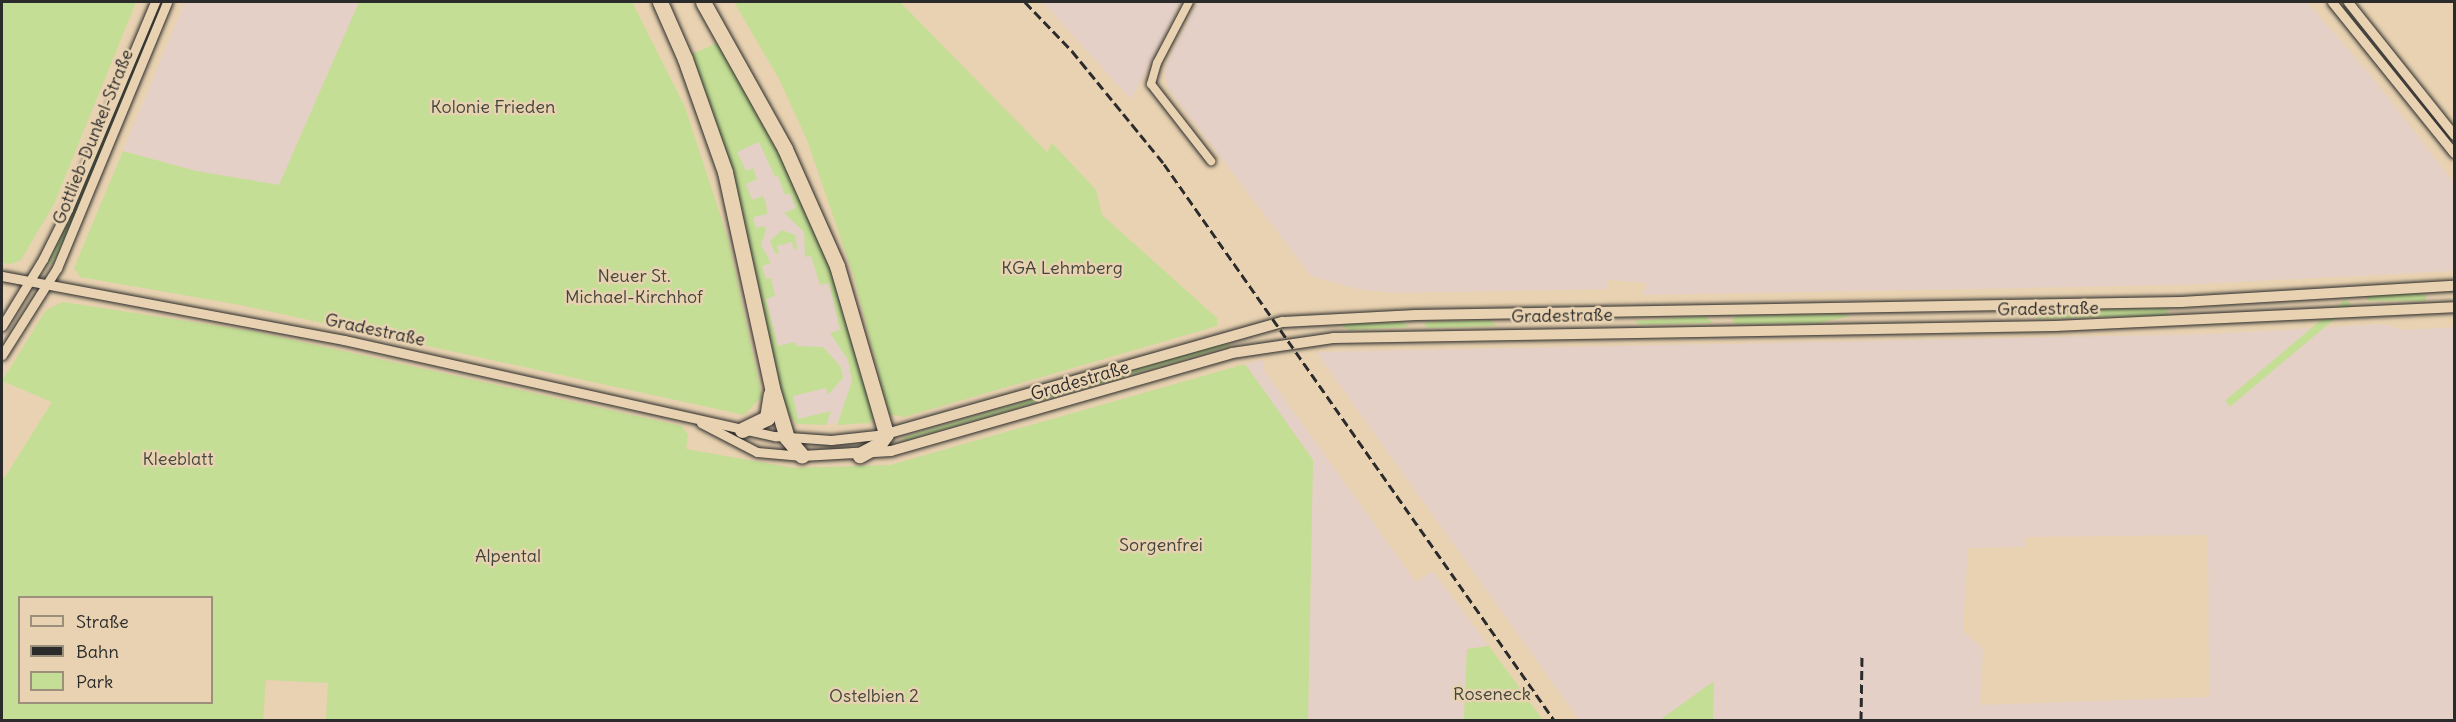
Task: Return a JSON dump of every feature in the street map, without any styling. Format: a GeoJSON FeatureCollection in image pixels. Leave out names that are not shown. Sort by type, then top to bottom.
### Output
{"type":"FeatureCollection","features":[{"type":"Feature","properties":{"kind":"highway"},"geometry":{"type":"LineString","coordinates":[[660,2],[685,59],[725,172],[772,388],[787,438],[802,456]]}},
{"type":"Feature","properties":{"kind":"highway"},"geometry":{"type":"LineString","coordinates":[[703,2],[753,87],[813,207],[855,320],[886,434],[878,445],[860,455]]}},
{"type":"Feature","properties":{"kind":"highway"},"geometry":{"type":"LineString","coordinates":[[742,430],[767,418],[772,388]]}},
{"type":"Feature","properties":{"kind":"main road","name":"Gradestraße"},"geometry":{"type":"LineString","coordinates":[[886,434],[1283,322],[1416,315],[2181,302],[2454,286]]}},
{"type":"Feature","properties":{"kind":"main road","name":"Gradestraße"},"geometry":{"type":"LineString","coordinates":[[802,456],[860,455],[922,443],[1232,353],[1333,338],[2045,326],[2454,307]]}},
{"type":"Feature","properties":{"kind":"street","name":"Gottlieb-Dunkel-Straße"},"geometry":{"type":"LineString","coordinates":[[2,326],[30,281],[68,209],[155,2]]}},
{"type":"Feature","properties":{"kind":"street","name":"Gottlieb-Dunkel-Straße"},"geometry":{"type":"LineString","coordinates":[[2,355],[46,284],[73,231],[167,2]]}},
{"type":"Feature","properties":{"kind":"street"},"geometry":{"type":"LineString","coordinates":[[1189,2],[1157,63],[1151,84],[1211,161]]}},
{"type":"Feature","properties":{"kind":"street"},"geometry":{"type":"LineString","coordinates":[[2332,2],[2454,153]]}},
{"type":"Feature","properties":{"kind":"street"},"geometry":{"type":"LineString","coordinates":[[2348,2],[2454,135]]}},
{"type":"Feature","properties":{"kind":"street"},"geometry":{"type":"LineString","coordinates":[[2364,39],[2373,31]]}},
{"type":"Feature","properties":{"kind":"street","name":"Gradestraße"},"geometry":{"type":"LineString","coordinates":[[2,276],[344,340],[742,430],[787,438],[831,440],[886,434]]}},
{"type":"Feature","properties":{"kind":"street","name":"Gradestraße"},"geometry":{"type":"LineString","coordinates":[[694,419],[744,448],[802,456]]}},
{"type":"Feature","properties":{"kind":"shaded area"},"geometry":{"type":"Polygon","coordinates":[[[185,2],[359,2],[279,185],[196,171],[123,151],[185,2]]]}},
{"type":"Feature","properties":{"kind":"shaded area"},"geometry":{"type":"Polygon","coordinates":[[[1043,2],[1181,2],[1131,100],[1043,2]]]}},
{"type":"Feature","properties":{"kind":"shaded area"},"geometry":{"type":"Polygon","coordinates":[[[1198,2],[2307,2],[2373,78],[2454,183],[2454,271],[2175,285],[1643,295],[1646,283],[1608,280],[1607,289],[1396,293],[1357,289],[1311,276],[1167,87],[1165,66],[1198,2]]]}},
{"type":"Feature","properties":{"kind":"shaded area"},"geometry":{"type":"Polygon","coordinates":[[[690,55],[792,175],[875,416],[869,423],[797,424],[786,412],[741,205],[690,55]]]}},
{"type":"Feature","properties":{"kind":"shaded area"},"geometry":{"type":"Polygon","coordinates":[[[2383,324],[2403,330],[2454,327],[2454,720],[1713,720],[1713,682],[1660,720],[1579,720],[1316,352],[2207,334],[2383,324]],[[2208,535],[2025,537],[2025,547],[1968,548],[1963,631],[1983,649],[1980,705],[2209,697],[2208,535]]]}},
{"type":"Feature","properties":{"kind":"shaded area"},"geometry":{"type":"Polygon","coordinates":[[[1263,360],[1263,369],[1416,582],[1433,571],[1489,646],[1467,649],[1464,720],[1308,720],[1313,460],[1245,364],[1263,360]]]}},
{"type":"Feature","properties":{"kind":"green space"},"geometry":{"type":"Polygon","coordinates":[[[2,2],[136,2],[54,204],[21,260],[11,264],[2,263],[2,2]]]}},
{"type":"Feature","properties":{"kind":"green space"},"geometry":{"type":"Polygon","coordinates":[[[158,2],[164,2],[65,241],[52,264],[48,263],[70,219],[158,2]]]}},
{"type":"Feature","properties":{"kind":"green space","name":"Neuer St. Michael-Kirchhof"},"geometry":{"type":"Polygon","coordinates":[[[359,2],[632,2],[685,107],[728,239],[762,397],[744,415],[240,305],[80,277],[74,268],[123,151],[196,171],[279,185],[359,2]]]}},
{"type":"Feature","properties":{"kind":"green space","name":"KGA Lehmberg"},"geometry":{"type":"Polygon","coordinates":[[[734,2],[900,2],[1047,152],[1052,143],[1096,190],[1102,215],[1217,318],[1217,326],[904,417],[889,414],[854,277],[807,140],[779,79],[734,2]]]}},
{"type":"Feature","properties":{"kind":"green space"},"geometry":{"type":"Polygon","coordinates":[[[719,42],[770,131],[831,267],[875,416],[869,423],[837,425],[852,381],[848,360],[830,333],[840,330],[829,283],[820,285],[811,256],[805,257],[804,232],[784,213],[796,208],[790,193],[785,195],[778,176],[775,177],[759,142],[737,152],[746,171],[753,168],[757,179],[746,184],[752,200],[763,196],[766,203],[767,214],[753,217],[756,228],[765,226],[766,230],[761,245],[771,263],[762,266],[766,279],[771,278],[775,296],[766,299],[778,346],[795,342],[797,346],[823,347],[841,367],[843,378],[828,395],[826,388],[793,396],[798,419],[831,411],[826,425],[797,424],[786,412],[741,205],[690,55],[719,42]]]}},
{"type":"Feature","properties":{"kind":"green space"},"geometry":{"type":"Polygon","coordinates":[[[782,230],[795,235],[797,248],[794,250],[792,242],[777,246],[779,254],[775,253],[770,241],[782,230]]]}},
{"type":"Feature","properties":{"kind":"green space"},"geometry":{"type":"Polygon","coordinates":[[[2367,294],[2426,294],[2426,301],[2367,301],[2367,294]]]}},
{"type":"Feature","properties":{"kind":"green space"},"geometry":{"type":"Polygon","coordinates":[[[2346,299],[2351,305],[2230,407],[2225,401],[2346,299]]]}},
{"type":"Feature","properties":{"kind":"green space"},"geometry":{"type":"Polygon","coordinates":[[[63,302],[257,332],[682,426],[688,435],[686,449],[794,468],[890,465],[1245,364],[1313,460],[1308,720],[326,720],[328,683],[266,680],[263,720],[2,720],[2,476],[5,477],[52,402],[2,381],[46,310],[63,302]]]}},
{"type":"Feature","properties":{"kind":"green space"},"geometry":{"type":"Polygon","coordinates":[[[2167,308],[2168,315],[2038,319],[2033,314],[2036,311],[2167,308]]]}},
{"type":"Feature","properties":{"kind":"green space"},"geometry":{"type":"Polygon","coordinates":[[[1847,314],[1847,317],[1818,323],[1736,324],[1732,320],[1736,316],[1847,314]]]}},
{"type":"Feature","properties":{"kind":"green space"},"geometry":{"type":"Polygon","coordinates":[[[1705,316],[1713,323],[1640,325],[1635,321],[1705,316]]]}},
{"type":"Feature","properties":{"kind":"green space"},"geometry":{"type":"Polygon","coordinates":[[[1490,320],[1497,326],[1429,328],[1424,325],[1426,322],[1490,320]]]}},
{"type":"Feature","properties":{"kind":"green space"},"geometry":{"type":"Polygon","coordinates":[[[1402,322],[1409,327],[1349,330],[1341,326],[1347,323],[1402,322]]]}},
{"type":"Feature","properties":{"kind":"green space"},"geometry":{"type":"Polygon","coordinates":[[[1224,343],[1231,346],[903,441],[903,437],[1224,343]]]}},
{"type":"Feature","properties":{"kind":"green space","name":"Roseneck"},"geometry":{"type":"Polygon","coordinates":[[[1489,646],[1543,720],[1464,720],[1467,649],[1489,646]]]}},
{"type":"Feature","properties":{"kind":"green space"},"geometry":{"type":"Polygon","coordinates":[[[1714,681],[1713,720],[1660,720],[1714,681]]]}},
{"type":"Feature","properties":{"kind":"railway"},"geometry":{"type":"LineString","coordinates":[[1025,2],[1072,51],[1164,164],[1554,720]]}},
{"type":"Feature","properties":{"kind":"railway"},"geometry":{"type":"LineString","coordinates":[[1861,720],[1862,656]]}},
{"type":"Feature","properties":{"kind":"park label","name":"Kolonie Frieden"},"geometry":{"type":"Point","coordinates":[493,107]}},
{"type":"Feature","properties":{"kind":"park label","name":"Kleeblatt"},"geometry":{"type":"Point","coordinates":[178,459]}},
{"type":"Feature","properties":{"kind":"park label","name":"Sorgenfrei"},"geometry":{"type":"Point","coordinates":[1161,545]}},
{"type":"Feature","properties":{"kind":"park label","name":"Alpental"},"geometry":{"type":"Point","coordinates":[508,556]}},
{"type":"Feature","properties":{"kind":"park label","name":"Ostelbien 2"},"geometry":{"type":"Point","coordinates":[874,696]}}]}
